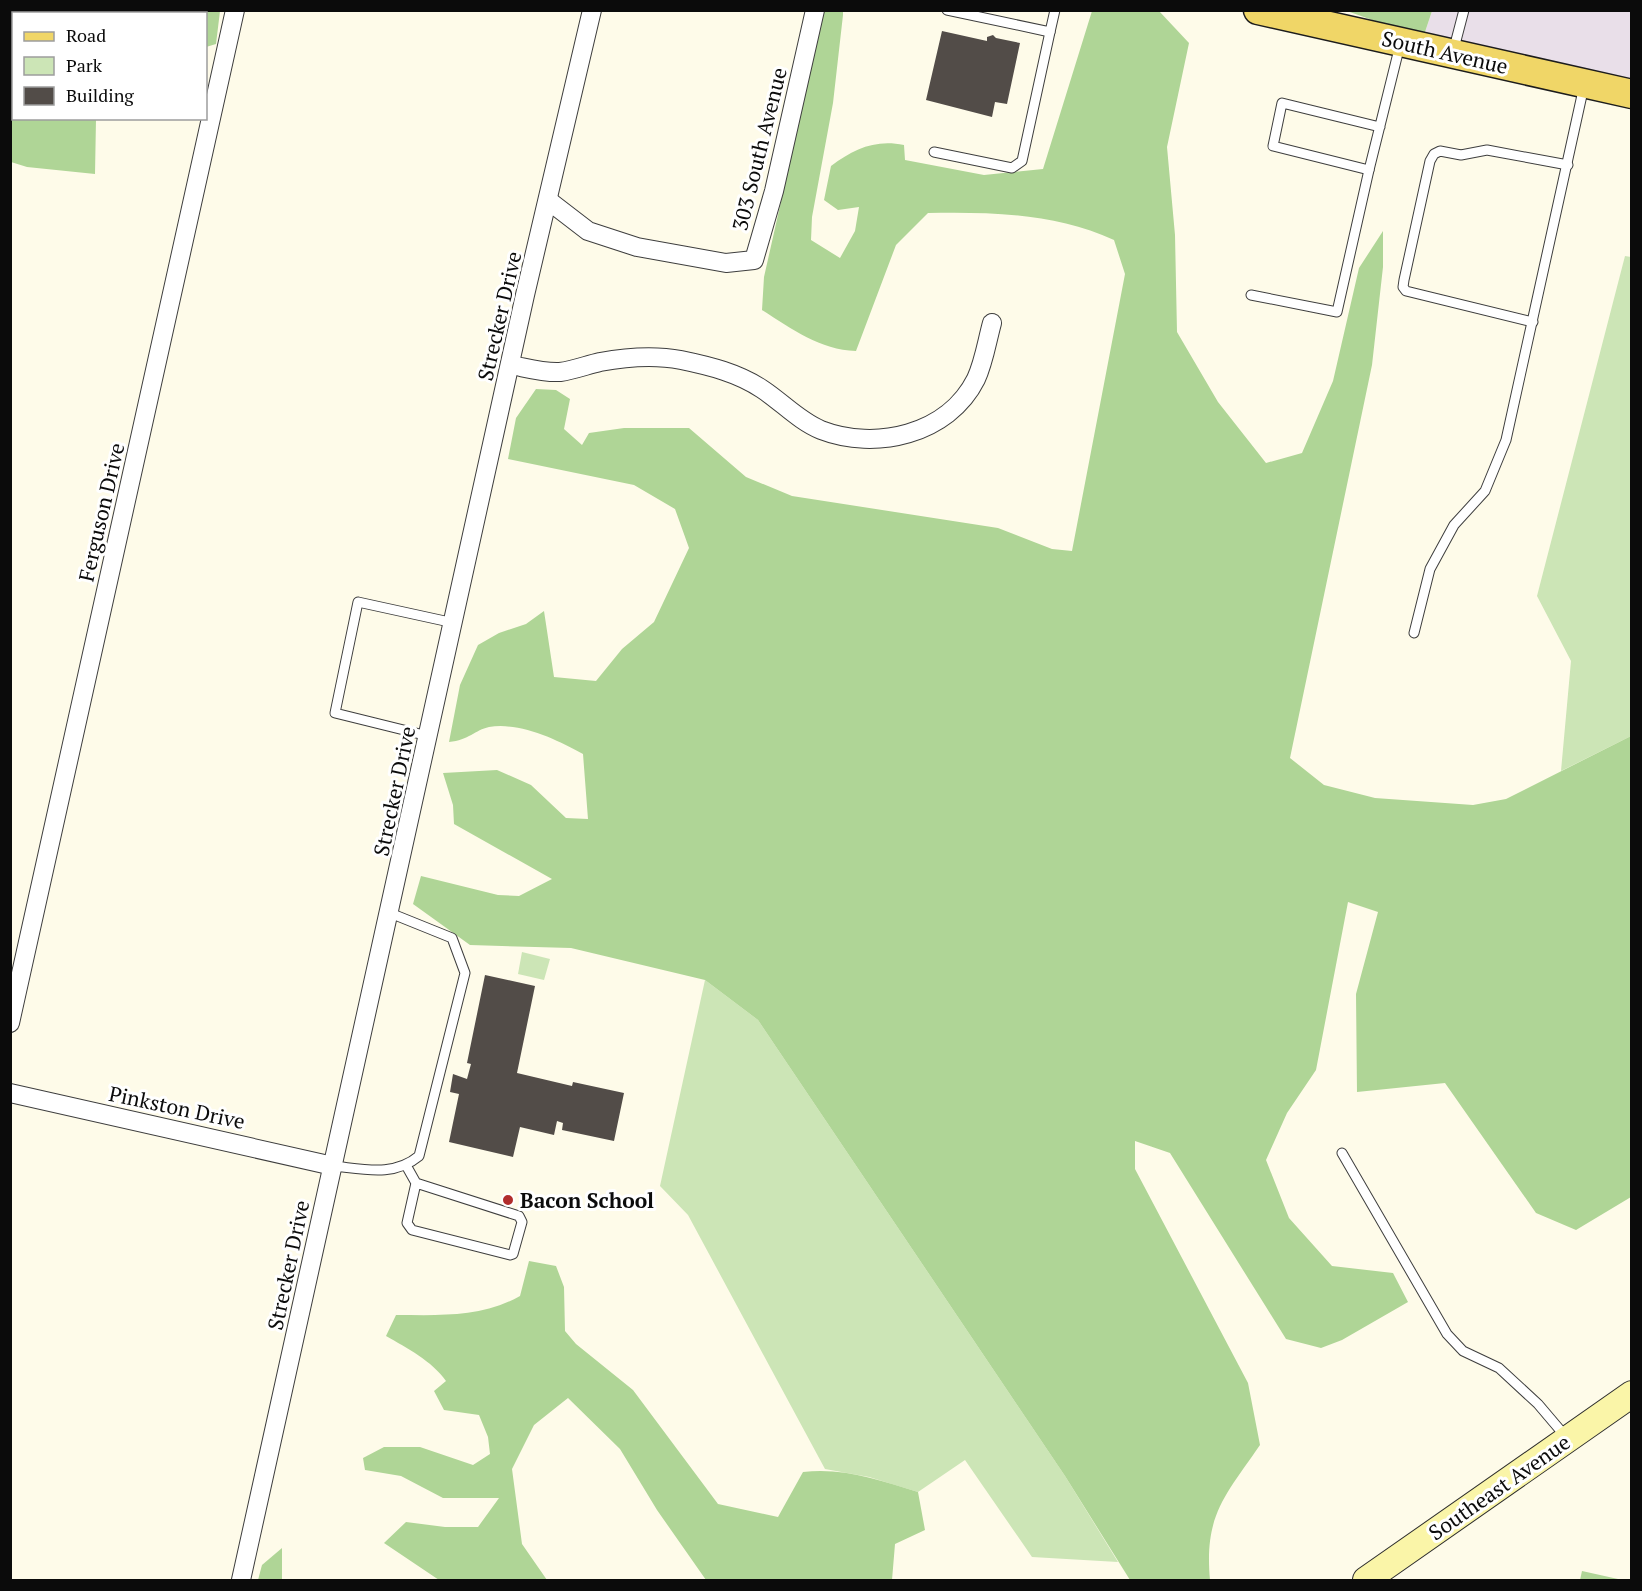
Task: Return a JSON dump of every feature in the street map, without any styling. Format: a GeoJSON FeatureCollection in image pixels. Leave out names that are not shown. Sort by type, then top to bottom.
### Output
{"type":"FeatureCollection","features":[{"type":"Feature","properties":{"kind":"main road","name":"South Avenue"},"geometry":{"type":"LineString","coordinates":[[1258,10],[1632,94]]}},
{"type":"Feature","properties":{"kind":"street","name":"Ferguson Drive"},"geometry":{"type":"LineString","coordinates":[[10,1023],[235,10]]}},
{"type":"Feature","properties":{"kind":"street","name":"Strecker Drive"},"geometry":{"type":"LineString","coordinates":[[241,1581],[592,10]]}},
{"type":"Feature","properties":{"kind":"street","name":"303 South Avenue"},"geometry":{"type":"LineString","coordinates":[[549,201],[588,231],[637,247],[726,263],[754,260],[774,191],[815,10]]}},
{"type":"Feature","properties":{"kind":"street"},"geometry":{"type":"LineString","coordinates":[[511,365],[562,372],[618,359],[670,358],[738,375],[761,388],[808,423],[822,430],[857,439],[888,439],[920,429],[958,402],[976,378],[992,323]]}},
{"type":"Feature","properties":{"kind":"street","name":"Pinkston Drive"},"geometry":{"type":"LineString","coordinates":[[10,1093],[333,1166]]}},
{"type":"Feature","properties":{"kind":"street","name":"Southeast Avenue"},"geometry":{"type":"LineString","coordinates":[[1366,1581],[1632,1394]]}},
{"type":"Feature","properties":{"kind":"lane"},"geometry":{"type":"LineString","coordinates":[[947,10],[1050,32]]}},
{"type":"Feature","properties":{"kind":"lane"},"geometry":{"type":"LineString","coordinates":[[934,153],[1012,168],[1022,161],[1055,10]]}},
{"type":"Feature","properties":{"kind":"lane"},"geometry":{"type":"LineString","coordinates":[[1453,54],[1464,10]]}},
{"type":"Feature","properties":{"kind":"lane"},"geometry":{"type":"LineString","coordinates":[[1251,295],[1337,312],[1400,42]]}},
{"type":"Feature","properties":{"kind":"lane"},"geometry":{"type":"LineString","coordinates":[[1414,633],[1430,569],[1454,525],[1485,491],[1506,440],[1584,84]]}},
{"type":"Feature","properties":{"kind":"lane"},"geometry":{"type":"LineString","coordinates":[[1369,170],[1273,146],[1282,103],[1380,127]]}},
{"type":"Feature","properties":{"kind":"lane"},"geometry":{"type":"LineString","coordinates":[[1533,322],[1406,291],[1403,287],[1430,161],[1434,154],[1440,151],[1461,155],[1487,150],[1568,165]]}},
{"type":"Feature","properties":{"kind":"lane"},"geometry":{"type":"LineString","coordinates":[[429,736],[335,713],[358,602],[454,623]]}},
{"type":"Feature","properties":{"kind":"lane"},"geometry":{"type":"LineString","coordinates":[[333,1166],[388,1171],[406,1167],[419,1156],[465,973],[452,938],[390,913]]}},
{"type":"Feature","properties":{"kind":"lane"},"geometry":{"type":"LineString","coordinates":[[1342,1153],[1447,1335],[1463,1351],[1499,1368],[1539,1404],[1568,1438]]}},
{"type":"Feature","properties":{"kind":"lane"},"geometry":{"type":"LineString","coordinates":[[406,1167],[416,1183],[519,1216],[522,1222],[513,1254],[412,1230],[407,1223],[416,1183]]}},
{"type":"Feature","properties":{"kind":"shaded area"},"geometry":{"type":"Polygon","coordinates":[[[1432,11],[1631,11],[1631,85],[1423,38],[1432,11]]]}},
{"type":"Feature","properties":{"kind":"green space"},"geometry":{"type":"Polygon","coordinates":[[[11,10],[220,11],[216,44],[207,47],[207,12],[12,12],[12,120],[96,120],[95,174],[27,167],[11,162],[11,10]]]}},
{"type":"Feature","properties":{"kind":"green space"},"geometry":{"type":"Polygon","coordinates":[[[824,11],[843,11],[843,15],[833,103],[812,217],[811,240],[840,258],[855,231],[859,207],[838,210],[824,200],[831,166],[865,147],[893,143],[904,145],[905,160],[984,175],[1043,169],[1092,11],[1159,11],[1189,43],[1167,147],[1175,235],[1177,332],[1218,402],[1266,463],[1302,453],[1333,381],[1359,268],[1383,231],[1383,267],[1372,365],[1290,758],[1324,785],[1375,798],[1473,805],[1506,799],[1631,736],[1631,1197],[1576,1230],[1536,1213],[1445,1083],[1357,1092],[1356,994],[1378,912],[1348,902],[1316,1070],[1287,1113],[1266,1160],[1289,1218],[1332,1266],[1393,1273],[1408,1302],[1342,1340],[1321,1348],[1286,1339],[1170,1153],[1135,1141],[1135,1169],[1248,1383],[1260,1445],[1227,1493],[1214,1522],[1210,1539],[1210,1580],[1130,1580],[1065,1476],[758,1020],[705,980],[571,948],[470,945],[413,904],[421,876],[498,895],[519,896],[552,879],[454,824],[453,805],[443,773],[497,770],[531,785],[566,818],[588,819],[583,754],[538,733],[513,727],[489,727],[449,742],[460,685],[478,645],[499,633],[526,624],[544,611],[554,677],[596,681],[622,649],[654,622],[689,548],[675,509],[634,485],[508,459],[516,418],[536,389],[556,390],[570,399],[564,429],[582,445],[589,433],[624,428],[689,428],[746,477],[792,496],[998,528],[1052,549],[1072,551],[1125,274],[1114,240],[1092,231],[1046,219],[999,214],[928,213],[896,245],[856,351],[818,343],[762,310],[764,277],[824,11]]]}},
{"type":"Feature","properties":{"kind":"green space"},"geometry":{"type":"Polygon","coordinates":[[[1347,11],[1432,11],[1423,38],[1347,11]]]}},
{"type":"Feature","properties":{"kind":"green space"},"geometry":{"type":"Polygon","coordinates":[[[1625,256],[1631,257],[1631,736],[1561,771],[1571,661],[1537,596],[1625,256]]]}},
{"type":"Feature","properties":{"kind":"green space"},"geometry":{"type":"Polygon","coordinates":[[[522,952],[550,959],[544,980],[518,974],[522,952]]]}},
{"type":"Feature","properties":{"kind":"green space"},"geometry":{"type":"Polygon","coordinates":[[[705,980],[758,1020],[1065,1476],[1118,1562],[1032,1557],[965,1460],[918,1492],[869,1477],[825,1469],[688,1215],[660,1186],[705,980]]]}},
{"type":"Feature","properties":{"kind":"green space"},"geometry":{"type":"Polygon","coordinates":[[[529,1261],[556,1266],[564,1287],[565,1331],[576,1344],[633,1390],[718,1504],[778,1517],[803,1472],[818,1471],[847,1473],[918,1492],[925,1530],[895,1544],[892,1580],[706,1580],[657,1510],[620,1449],[568,1398],[534,1425],[512,1469],[522,1544],[547,1580],[439,1580],[384,1543],[406,1522],[445,1527],[478,1527],[499,1498],[443,1498],[401,1476],[365,1470],[363,1458],[384,1447],[420,1447],[473,1465],[490,1454],[488,1437],[479,1415],[444,1410],[434,1391],[446,1381],[426,1361],[386,1336],[396,1315],[460,1314],[505,1303],[520,1296],[529,1261]]]}},
{"type":"Feature","properties":{"kind":"green space"},"geometry":{"type":"Polygon","coordinates":[[[282,1548],[282,1580],[258,1580],[262,1565],[282,1548]]]}},
{"type":"Feature","properties":{"kind":"green space"},"geometry":{"type":"Polygon","coordinates":[[[1582,1571],[1618,1579],[1618,1580],[1580,1580],[1582,1571]]]}},
{"type":"Feature","properties":{"kind":"building"},"geometry":{"type":"Polygon","coordinates":[[[942,31],[987,41],[987,37],[993,35],[996,38],[1020,43],[1007,104],[995,102],[992,117],[926,100],[942,31]]]}},
{"type":"Feature","properties":{"kind":"building"},"geometry":{"type":"Polygon","coordinates":[[[485,975],[535,986],[517,1073],[572,1086],[573,1082],[624,1093],[614,1141],[562,1130],[563,1123],[557,1121],[554,1135],[520,1127],[513,1157],[449,1142],[459,1094],[450,1092],[453,1074],[467,1079],[471,1064],[467,1063],[485,975]]]}},
{"type":"Feature","properties":{"kind":"place","name":"Bacon School"},"geometry":{"type":"Point","coordinates":[508,1200]}}]}
